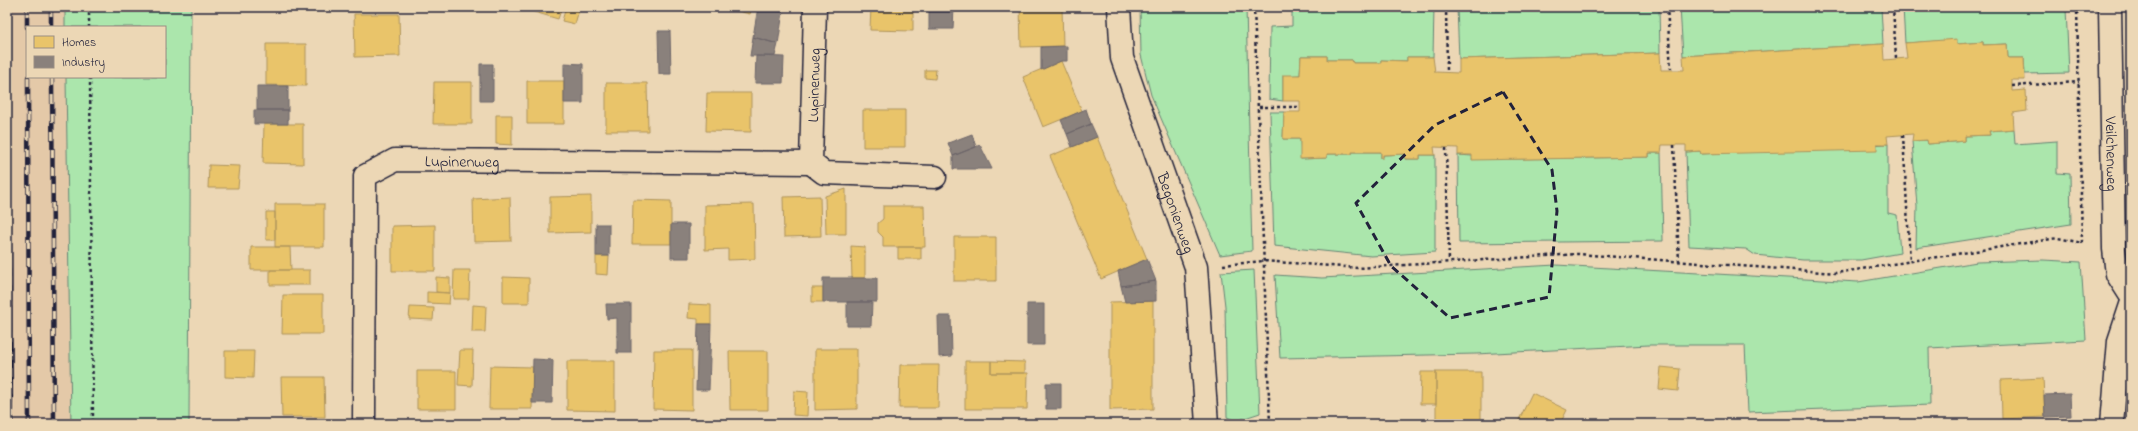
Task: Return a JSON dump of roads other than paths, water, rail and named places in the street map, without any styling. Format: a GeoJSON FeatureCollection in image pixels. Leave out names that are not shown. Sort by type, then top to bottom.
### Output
{"type":"FeatureCollection","features":[{"type":"Feature","properties":{"kind":"street","name":"Lupinenweg"},"geometry":{"type":"LineString","coordinates":[[364,424],[365,176],[395,160],[811,163],[815,7]]}},
{"type":"Feature","properties":{"kind":"street","name":"Begonienweg"},"geometry":{"type":"LineString","coordinates":[[1119,7],[1122,58],[1196,267],[1207,424]]}},
{"type":"Feature","properties":{"kind":"street","name":"Veilchenweg"},"geometry":{"type":"LineString","coordinates":[[2110,7],[2114,249],[2117,274],[2131,296]]}},
{"type":"Feature","properties":{"kind":"street"},"geometry":{"type":"LineString","coordinates":[[811,163],[824,173],[935,177]]}},
{"type":"Feature","properties":{"kind":"street"},"geometry":{"type":"LineString","coordinates":[[2112,424],[2119,341],[2131,305]]}},
{"type":"Feature","properties":{"kind":"railway"},"geometry":{"type":"LineString","coordinates":[[27,7],[27,26]]}},
{"type":"Feature","properties":{"kind":"railway"},"geometry":{"type":"LineString","coordinates":[[51,7],[51,26]]}},
{"type":"Feature","properties":{"kind":"railway"},"geometry":{"type":"LineString","coordinates":[[28,78],[29,424]]}},
{"type":"Feature","properties":{"kind":"railway"},"geometry":{"type":"LineString","coordinates":[[52,78],[54,424]]}},
{"type":"Feature","properties":{"kind":"railway"},"geometry":{"type":"LineString","coordinates":[[7,134],[11,424]]}}]}
